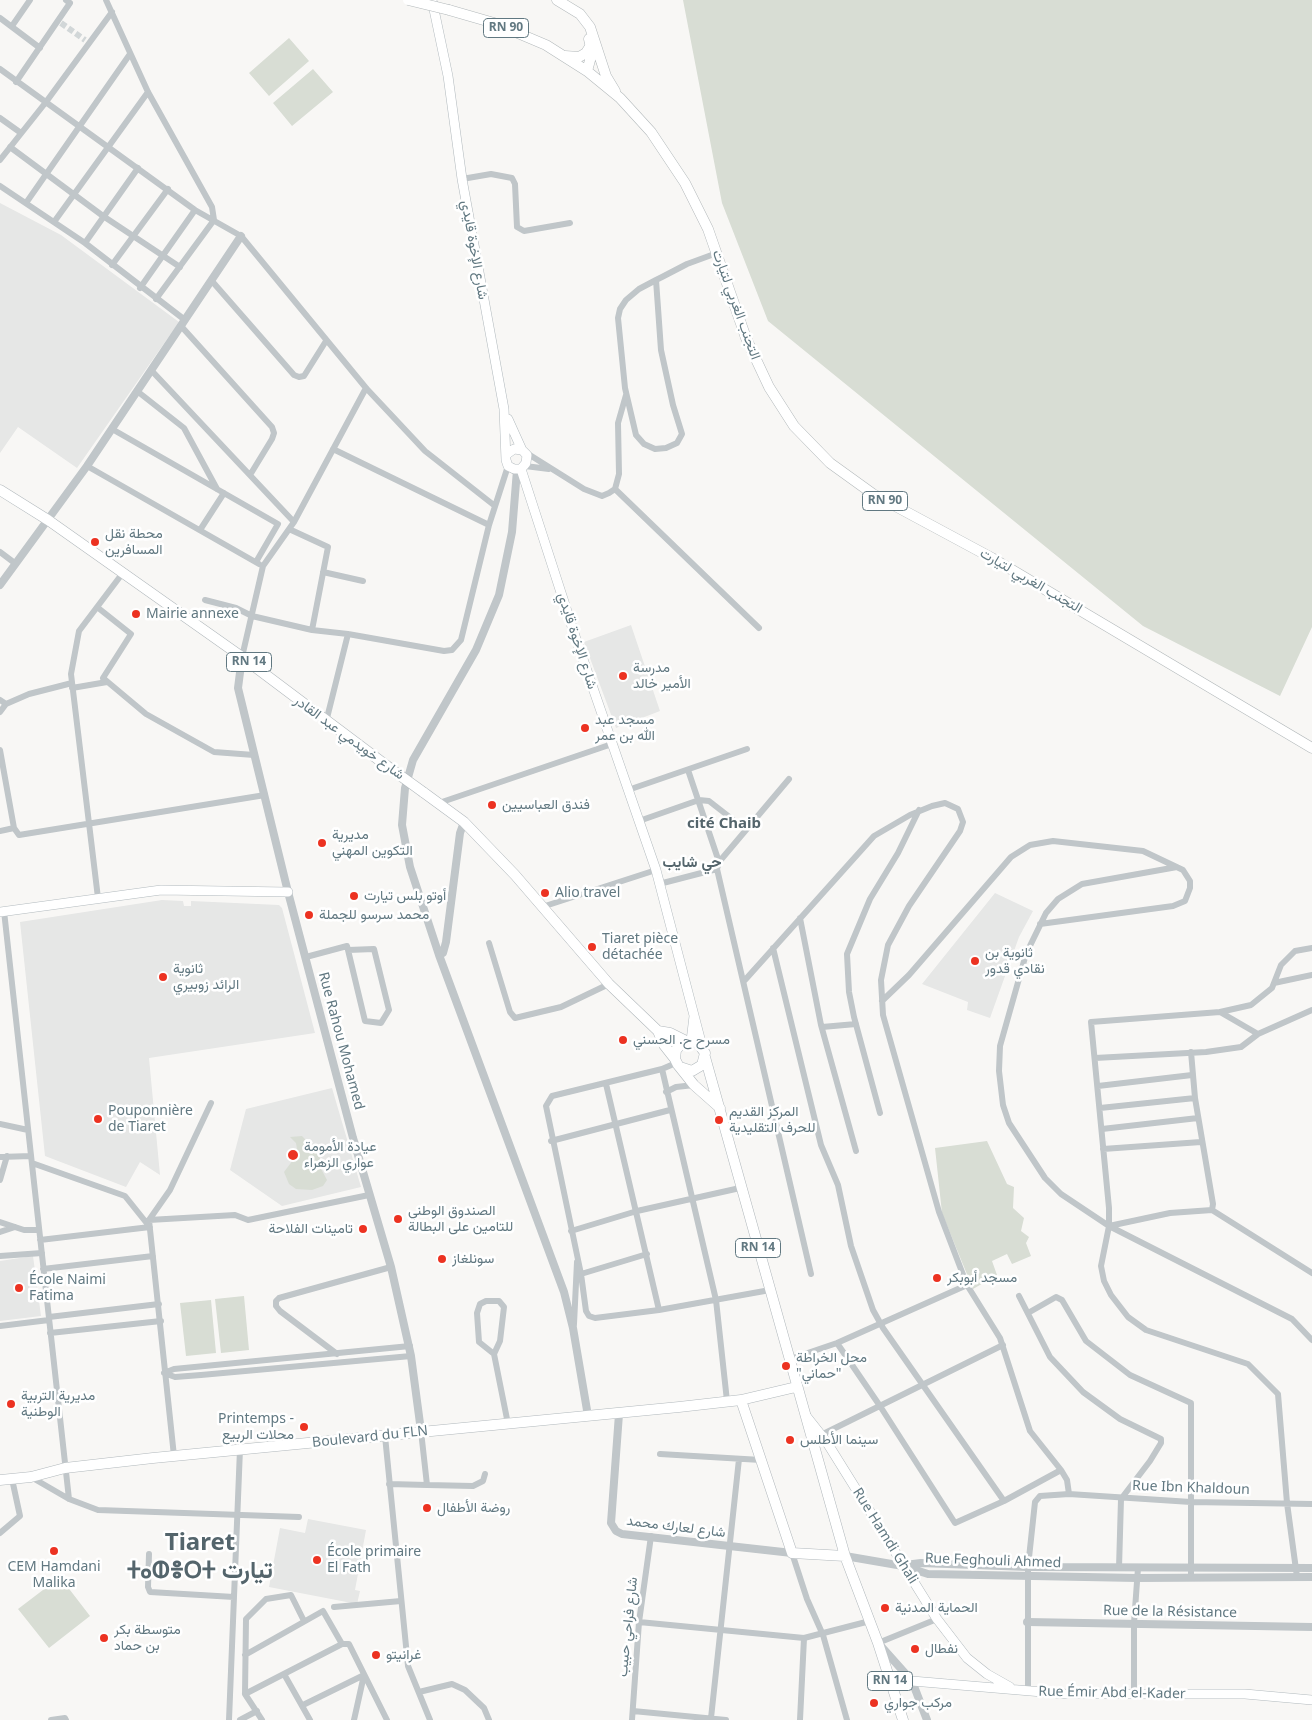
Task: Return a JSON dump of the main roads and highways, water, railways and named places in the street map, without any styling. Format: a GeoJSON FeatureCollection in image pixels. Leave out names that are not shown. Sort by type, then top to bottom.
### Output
{"type":"FeatureCollection","features":[{"type":"Feature","properties":{"kind":"main road","name":"التجنب الغربي لتيارت"},"geometry":{"type":"LineString","coordinates":[[408,0],[449,10],[525,34],[587,71],[620,98],[651,132],[672,163],[699,210],[717,253],[746,338],[769,387],[794,426],[830,463],[873,494],[1008,567],[1312,748]]}},
{"type":"Feature","properties":{"kind":"main road","name":"شارع الإخوة قايدي"},"geometry":{"type":"LineString","coordinates":[[432,0],[448,76],[462,179],[504,410],[507,454]]}},
{"type":"Feature","properties":{"kind":"main road"},"geometry":{"type":"LineString","coordinates":[[559,1],[585,29],[592,45],[587,71]]}},
{"type":"Feature","properties":{"kind":"main road"},"geometry":{"type":"LineString","coordinates":[[559,1],[580,14],[590,27],[606,76],[620,98]]}},
{"type":"Feature","properties":{"kind":"main road"},"geometry":{"type":"LineString","coordinates":[[560,54],[570,58],[579,57],[586,53],[592,45]]}},
{"type":"Feature","properties":{"kind":"main road"},"geometry":{"type":"LineString","coordinates":[[587,71],[599,66],[600,57]]}},
{"type":"Feature","properties":{"kind":"main road","name":"شارع الإخوة قايدي"},"geometry":{"type":"LineString","coordinates":[[504,410],[524,451]]}},
{"type":"Feature","properties":{"kind":"main road"},"geometry":{"type":"LineString","coordinates":[[514,449],[524,451],[527,459],[518,468],[506,460],[507,454],[514,449]]}},
{"type":"Feature","properties":{"kind":"main road","name":"شارع الإخوة قايدي"},"geometry":{"type":"LineString","coordinates":[[518,468],[656,870],[695,1013],[702,1046]]}},
{"type":"Feature","properties":{"kind":"main road","name":"شارع خويدمي عبد القادر"},"geometry":{"type":"LineString","coordinates":[[0,490],[48,520],[242,657],[326,722],[464,822],[609,984],[658,1031],[664,1045],[677,1063],[720,1109]]}},
{"type":"Feature","properties":{"kind":"main road"},"geometry":{"type":"LineString","coordinates":[[2,911],[161,890],[288,892]]}},
{"type":"Feature","properties":{"kind":"main road","name":"شارع الإخوة قايدي"},"geometry":{"type":"LineString","coordinates":[[688,1041],[695,1013]]}},
{"type":"Feature","properties":{"kind":"main road","name":"شارع خويدمي عبد القادر"},"geometry":{"type":"LineString","coordinates":[[658,1031],[670,1033],[688,1041]]}},
{"type":"Feature","properties":{"kind":"main road"},"geometry":{"type":"LineString","coordinates":[[677,1063],[676,1050],[688,1041],[702,1046],[705,1057],[693,1078]]}},
{"type":"Feature","properties":{"kind":"main road","name":"RN 14"},"geometry":{"type":"LineString","coordinates":[[705,1057],[740,1188],[790,1359],[796,1387],[807,1417],[845,1556],[878,1643],[903,1720]]}},
{"type":"Feature","properties":{"kind":"main road","name":"Boulevard du FLN"},"geometry":{"type":"LineString","coordinates":[[0,1480],[31,1477],[65,1468],[174,1456],[421,1431],[619,1414],[742,1400],[796,1387]]}},
{"type":"Feature","properties":{"kind":"main road"},"geometry":{"type":"LineString","coordinates":[[742,1400],[792,1553],[845,1556]]}},
{"type":"Feature","properties":{"kind":"main road","name":"Rue Hamdi Ghali"},"geometry":{"type":"LineString","coordinates":[[807,1417],[826,1441],[937,1619],[967,1658],[987,1674],[1013,1688]]}},
{"type":"Feature","properties":{"kind":"main road","name":"Rue Émir Abd el-Kader"},"geometry":{"type":"LineString","coordinates":[[912,1681],[1013,1688],[1028,1692],[1066,1694],[1245,1694],[1312,1700]]}},
{"type":"Feature","properties":{"kind":"tunnel"},"geometry":{"type":"LineString","coordinates":[[61,23],[85,40]]}},
{"type":"Feature","properties":{"kind":"place","name":"محطة نقل المسافرين"},"geometry":{"type":"Point","coordinates":[95,542]}},
{"type":"Feature","properties":{"kind":"place","name":"Mairie annexe"},"geometry":{"type":"Point","coordinates":[136,614]}},
{"type":"Feature","properties":{"kind":"place","name":"مدرسة الأمير خالد"},"geometry":{"type":"Point","coordinates":[623,676]}},
{"type":"Feature","properties":{"kind":"place","name":"مسجد عبد الله بن عمر"},"geometry":{"type":"Point","coordinates":[585,728]}},
{"type":"Feature","properties":{"kind":"place","name":"فندق العباسيين"},"geometry":{"type":"Point","coordinates":[492,805]}},
{"type":"Feature","properties":{"kind":"place","name":"مديرية التكوين المهني"},"geometry":{"type":"Point","coordinates":[322,843]}},
{"type":"Feature","properties":{"kind":"place","name":"Alio travel"},"geometry":{"type":"Point","coordinates":[545,893]}},
{"type":"Feature","properties":{"kind":"place","name":"أوتو بلس تيارت"},"geometry":{"type":"Point","coordinates":[354,896]}},
{"type":"Feature","properties":{"kind":"place","name":"محمد سرسو للجملة"},"geometry":{"type":"Point","coordinates":[309,915]}},
{"type":"Feature","properties":{"kind":"place","name":"Tiaret pièce détachée"},"geometry":{"type":"Point","coordinates":[592,947]}},
{"type":"Feature","properties":{"kind":"place","name":"ثانوية بن نقادي قدور"},"geometry":{"type":"Point","coordinates":[975,961]}},
{"type":"Feature","properties":{"kind":"place","name":"ثانوية الرائد زوبيري"},"geometry":{"type":"Point","coordinates":[163,977]}},
{"type":"Feature","properties":{"kind":"place","name":"مسرح ح. الحسني"},"geometry":{"type":"Point","coordinates":[623,1040]}},
{"type":"Feature","properties":{"kind":"place","name":"Pouponnière de Tiaret"},"geometry":{"type":"Point","coordinates":[98,1119]}},
{"type":"Feature","properties":{"kind":"place","name":"المركز القديم للحرف التقليدية"},"geometry":{"type":"Point","coordinates":[719,1120]}},
{"type":"Feature","properties":{"kind":"place","name":"عيادة الأمومة عواري الزهراء"},"geometry":{"type":"Point","coordinates":[293,1155]}},
{"type":"Feature","properties":{"kind":"place","name":"الصندوق الوطني للتامين على البطالة"},"geometry":{"type":"Point","coordinates":[398,1219]}},
{"type":"Feature","properties":{"kind":"place","name":"تامينات الفلاحة"},"geometry":{"type":"Point","coordinates":[363,1229]}},
{"type":"Feature","properties":{"kind":"place","name":"سونلغاز"},"geometry":{"type":"Point","coordinates":[442,1259]}},
{"type":"Feature","properties":{"kind":"place","name":"مسجد أبوبكر"},"geometry":{"type":"Point","coordinates":[937,1278]}},
{"type":"Feature","properties":{"kind":"place","name":"École Naimi Fatima"},"geometry":{"type":"Point","coordinates":[19,1288]}},
{"type":"Feature","properties":{"kind":"place","name":"محل الخراطة \"حماني\""},"geometry":{"type":"Point","coordinates":[786,1366]}},
{"type":"Feature","properties":{"kind":"place","name":"مديرية التربية الوطنية"},"geometry":{"type":"Point","coordinates":[11,1404]}},
{"type":"Feature","properties":{"kind":"place","name":"Printemps - محلات الربيع"},"geometry":{"type":"Point","coordinates":[304,1427]}},
{"type":"Feature","properties":{"kind":"place","name":"سينما الأطلس"},"geometry":{"type":"Point","coordinates":[790,1440]}},
{"type":"Feature","properties":{"kind":"place","name":"روضة الأطفال"},"geometry":{"type":"Point","coordinates":[427,1508]}},
{"type":"Feature","properties":{"kind":"place","name":"CEM Hamdani Malika"},"geometry":{"type":"Point","coordinates":[54,1551]}},
{"type":"Feature","properties":{"kind":"place","name":"École primaire El Fath"},"geometry":{"type":"Point","coordinates":[317,1560]}},
{"type":"Feature","properties":{"kind":"place","name":"الحماية المدنية"},"geometry":{"type":"Point","coordinates":[885,1608]}},
{"type":"Feature","properties":{"kind":"place","name":"متوسطة بكر بن حماد"},"geometry":{"type":"Point","coordinates":[104,1638]}},
{"type":"Feature","properties":{"kind":"place","name":"نفطال"},"geometry":{"type":"Point","coordinates":[915,1649]}},
{"type":"Feature","properties":{"kind":"place","name":"غرانيتو"},"geometry":{"type":"Point","coordinates":[376,1655]}},
{"type":"Feature","properties":{"kind":"place","name":"مركب جواري"},"geometry":{"type":"Point","coordinates":[874,1703]}},
{"type":"Feature","properties":{"kind":"district","name":"cité Chaib"},"geometry":{"type":"Point","coordinates":[724,824]}},
{"type":"Feature","properties":{"kind":"district","name":"حي شايب"},"geometry":{"type":"Point","coordinates":[692,863]}},
{"type":"Feature","properties":{"kind":"district","name":"Tiaret ⵜⴰⵀⴻⵔⵜ تيارت"},"geometry":{"type":"Point","coordinates":[200,1557]}}]}
